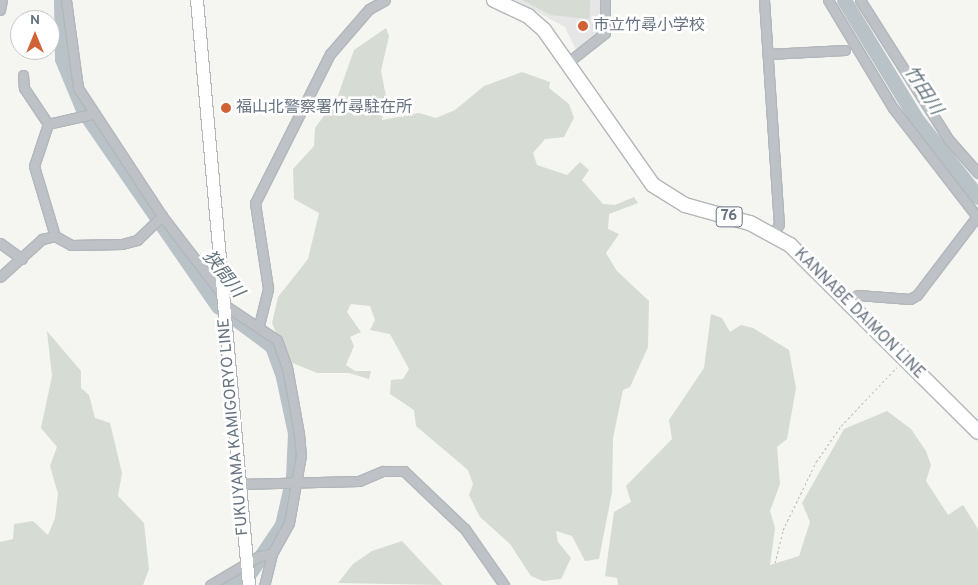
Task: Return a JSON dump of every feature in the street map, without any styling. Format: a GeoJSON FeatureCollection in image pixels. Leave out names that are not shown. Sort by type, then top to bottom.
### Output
{"type":"FeatureCollection","features":[{"type":"Feature","properties":{"kind":"main road","name":"FUKUYAMA KAMIGORYO LINE"},"geometry":{"type":"LineString","coordinates":[[197,0],[247,575]]}},
{"type":"Feature","properties":{"kind":"main road","name":"KANNABE DAIMON LINE"},"geometry":{"type":"LineString","coordinates":[[494,0],[528,16],[567,63],[653,185],[685,205],[774,233],[848,300],[904,361],[978,432]]}},
{"type":"Feature","properties":{"kind":"street"},"geometry":{"type":"LineString","coordinates":[[0,10],[2,0]]}},
{"type":"Feature","properties":{"kind":"street"},"geometry":{"type":"LineString","coordinates":[[66,0],[74,74],[87,116],[159,219],[223,305],[259,325],[277,340],[287,367],[301,454],[293,482],[289,523],[272,554],[264,585]]}},
{"type":"Feature","properties":{"kind":"street"},"geometry":{"type":"LineString","coordinates":[[259,325],[268,288],[255,203],[330,54],[369,9],[385,0]]}},
{"type":"Feature","properties":{"kind":"street"},"geometry":{"type":"LineString","coordinates":[[567,63],[605,33],[605,0]]}},
{"type":"Feature","properties":{"kind":"street"},"geometry":{"type":"LineString","coordinates":[[764,0],[779,224],[774,233]]}},
{"type":"Feature","properties":{"kind":"street"},"geometry":{"type":"LineString","coordinates":[[828,0],[893,108],[977,216],[913,298],[858,295],[848,300]]}},
{"type":"Feature","properties":{"kind":"street"},"geometry":{"type":"LineString","coordinates":[[860,0],[949,140],[978,173]]}},
{"type":"Feature","properties":{"kind":"street"},"geometry":{"type":"LineString","coordinates":[[768,54],[845,50]]}},
{"type":"Feature","properties":{"kind":"street"},"geometry":{"type":"LineString","coordinates":[[23,75],[24,88],[48,124]]}},
{"type":"Feature","properties":{"kind":"street"},"geometry":{"type":"LineString","coordinates":[[48,124],[87,116]]}},
{"type":"Feature","properties":{"kind":"street"},"geometry":{"type":"LineString","coordinates":[[48,124],[34,166],[55,236]]}},
{"type":"Feature","properties":{"kind":"street"},"geometry":{"type":"LineString","coordinates":[[0,277],[42,239],[55,236],[71,245],[122,244],[137,240],[159,219]]}},
{"type":"Feature","properties":{"kind":"street"},"geometry":{"type":"LineString","coordinates":[[0,243],[22,259]]}},
{"type":"Feature","properties":{"kind":"street"},"geometry":{"type":"LineString","coordinates":[[238,484],[359,480],[383,471],[404,471],[465,529],[504,585]]}},
{"type":"Feature","properties":{"kind":"street"},"geometry":{"type":"LineString","coordinates":[[210,585],[247,575],[262,555],[272,554]]}},
{"type":"Feature","properties":{"kind":"path"},"geometry":{"type":"LineString","coordinates":[[775,563],[783,530],[816,462],[871,391],[904,361]]}},
{"type":"Feature","properties":{"kind":"shaded area","name":"市立竹尋小学校"},"geometry":{"type":"Polygon","coordinates":[[[515,0],[603,0],[604,24],[599,34],[577,52],[565,27],[515,0]]]}},
{"type":"Feature","properties":{"kind":"shaded area"},"geometry":{"type":"Polygon","coordinates":[[[522,0],[590,0],[589,19],[551,15],[522,0]]]}},
{"type":"Feature","properties":{"kind":"shaded area"},"geometry":{"type":"Polygon","coordinates":[[[386,28],[389,36],[381,71],[386,96],[382,120],[419,113],[436,118],[455,110],[484,86],[522,72],[550,82],[549,88],[569,104],[574,118],[564,137],[545,139],[533,153],[537,165],[567,175],[580,162],[589,170],[582,180],[603,204],[615,205],[634,197],[638,203],[609,214],[608,229],[619,234],[606,253],[617,271],[649,301],[648,347],[630,387],[623,390],[613,438],[612,492],[599,559],[585,561],[572,536],[556,531],[558,542],[571,558],[561,579],[543,581],[531,576],[510,544],[480,517],[469,495],[473,484],[468,470],[416,426],[414,410],[390,394],[391,380],[403,379],[409,369],[390,334],[370,330],[375,320],[370,306],[351,304],[347,312],[361,332],[350,337],[354,346],[346,365],[355,371],[371,371],[369,379],[349,373],[317,373],[288,361],[272,323],[278,297],[308,259],[319,213],[294,199],[293,169],[314,146],[315,128],[337,98],[354,50],[386,28]]]}},
{"type":"Feature","properties":{"kind":"shaded area"},"geometry":{"type":"Polygon","coordinates":[[[711,314],[722,318],[730,332],[741,325],[753,328],[789,350],[796,388],[787,439],[777,447],[780,484],[770,511],[775,528],[770,565],[799,556],[810,522],[802,503],[844,429],[887,411],[911,429],[926,451],[931,465],[926,481],[948,515],[963,505],[978,529],[978,585],[618,585],[617,578],[605,576],[614,512],[631,502],[626,486],[672,439],[669,420],[704,368],[711,314]]]}},
{"type":"Feature","properties":{"kind":"shaded area"},"geometry":{"type":"Polygon","coordinates":[[[47,331],[81,371],[81,388],[89,395],[95,418],[110,423],[122,473],[118,496],[144,523],[149,569],[143,585],[0,585],[0,542],[13,539],[14,524],[33,521],[48,535],[55,518],[58,494],[50,466],[57,447],[41,428],[52,376],[47,331]]]}},
{"type":"Feature","properties":{"kind":"shaded area"},"geometry":{"type":"Polygon","coordinates":[[[402,541],[443,585],[338,583],[353,564],[372,551],[402,541]]]}},
{"type":"Feature","properties":{"kind":"waterway","name":"狭間川"},"geometry":{"type":"LineString","coordinates":[[61,0],[62,59],[84,112],[218,306],[272,346],[283,377],[295,433],[293,477],[282,525],[251,571],[222,585]]}},
{"type":"Feature","properties":{"kind":"waterway","name":"竹田川"},"geometry":{"type":"LineString","coordinates":[[844,0],[917,120],[978,197]]}},
{"type":"Feature","properties":{"kind":"place","name":"市立竹尋小学校"},"geometry":{"type":"Point","coordinates":[583,26]}},
{"type":"Feature","properties":{"kind":"place","name":"福山北警察署竹尋駐在所"},"geometry":{"type":"Point","coordinates":[226,108]}}]}
